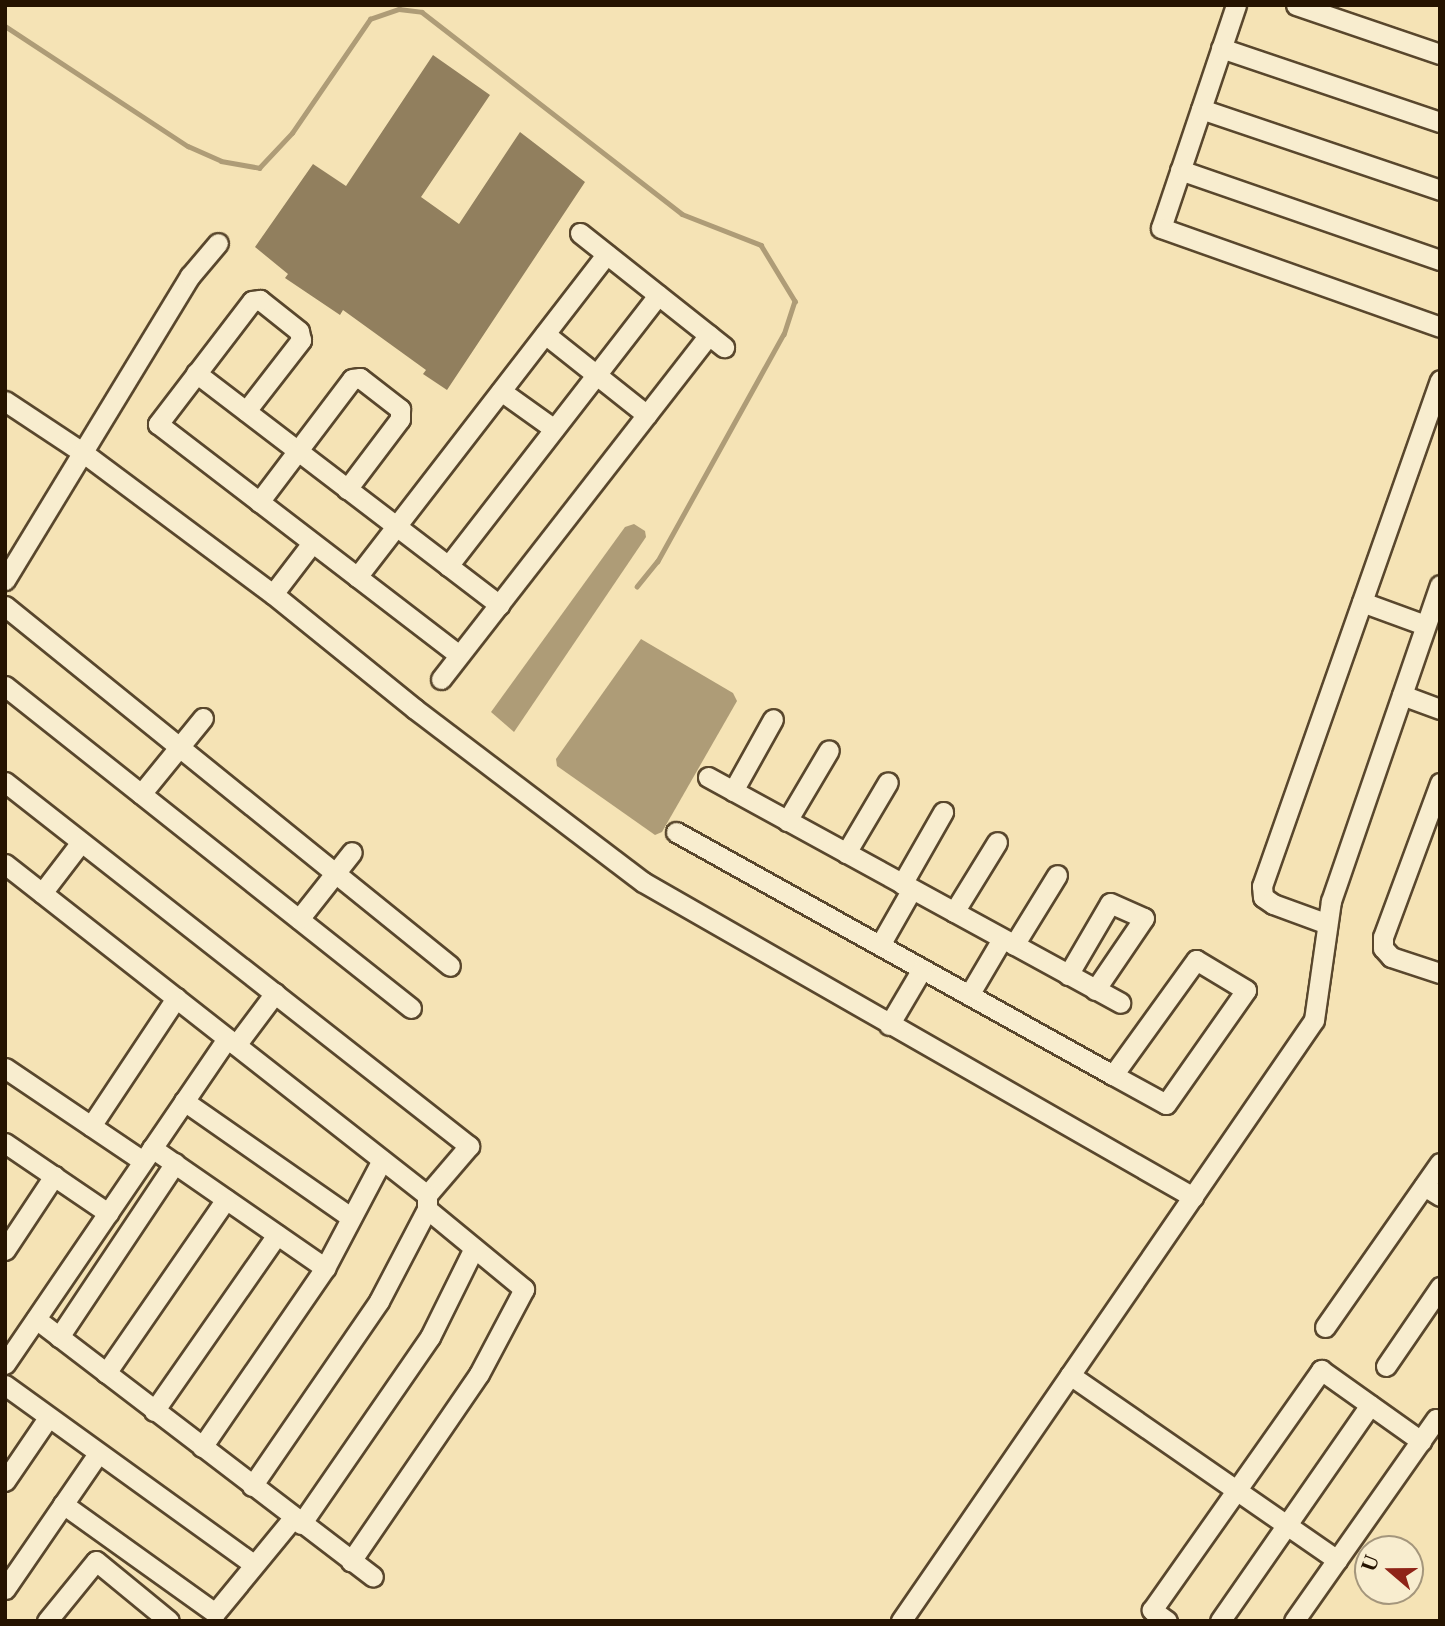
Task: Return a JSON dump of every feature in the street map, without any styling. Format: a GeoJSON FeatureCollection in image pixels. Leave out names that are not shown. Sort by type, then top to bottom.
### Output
{"type":"FeatureCollection","features":[{"type":"Feature","properties":{"kind":"street"},"geometry":{"type":"LineString","coordinates":[[1236,5],[1161,228],[1440,327]]}},
{"type":"Feature","properties":{"kind":"street"},"geometry":{"type":"LineString","coordinates":[[1296,5],[1440,54]]}},
{"type":"Feature","properties":{"kind":"street"},"geometry":{"type":"LineString","coordinates":[[1222,48],[1440,122]]}},
{"type":"Feature","properties":{"kind":"street"},"geometry":{"type":"LineString","coordinates":[[1201,109],[1440,190]]}},
{"type":"Feature","properties":{"kind":"street"},"geometry":{"type":"LineString","coordinates":[[1180,170],[1440,260]]}},
{"type":"Feature","properties":{"kind":"street"},"geometry":{"type":"LineString","coordinates":[[441,679],[648,415],[717,341],[580,233]]}},
{"type":"Feature","properties":{"kind":"street"},"geometry":{"type":"LineString","coordinates":[[5,580],[85,454],[190,276],[218,243]]}},
{"type":"Feature","properties":{"kind":"street"},"geometry":{"type":"LineString","coordinates":[[357,577],[607,254]]}},
{"type":"Feature","properties":{"kind":"street"},"geometry":{"type":"LineString","coordinates":[[448,566],[658,295]]}},
{"type":"Feature","properties":{"kind":"street"},"geometry":{"type":"LineString","coordinates":[[246,411],[301,340],[299,331],[260,300],[252,301],[158,424],[459,656]]}},
{"type":"Feature","properties":{"kind":"street"},"geometry":{"type":"LineString","coordinates":[[545,334],[648,415]]}},
{"type":"Feature","properties":{"kind":"street"},"geometry":{"type":"LineString","coordinates":[[196,373],[499,605]]}},
{"type":"Feature","properties":{"kind":"street"},"geometry":{"type":"LineString","coordinates":[[259,502],[352,379],[360,378],[400,409],[400,419],[347,489]]}},
{"type":"Feature","properties":{"kind":"street"},"geometry":{"type":"LineString","coordinates":[[1325,923],[1273,904],[1263,897],[1262,886],[1440,380]]}},
{"type":"Feature","properties":{"kind":"street"},"geometry":{"type":"LineString","coordinates":[[501,391],[554,429]]}},
{"type":"Feature","properties":{"kind":"street"},"geometry":{"type":"LineString","coordinates":[[5,401],[85,454],[273,594],[415,709],[643,882],[1193,1198]]}},
{"type":"Feature","properties":{"kind":"street"},"geometry":{"type":"LineString","coordinates":[[273,594],[312,543]]}},
{"type":"Feature","properties":{"kind":"street"},"geometry":{"type":"LineString","coordinates":[[901,1621],[1314,1020],[1321,993],[1325,923],[1440,585]]}},
{"type":"Feature","properties":{"kind":"street"},"geometry":{"type":"LineString","coordinates":[[1362,602],[1425,625]]}},
{"type":"Feature","properties":{"kind":"street"},"geometry":{"type":"LineString","coordinates":[[5,606],[450,966]]}},
{"type":"Feature","properties":{"kind":"street"},"geometry":{"type":"LineString","coordinates":[[5,686],[411,1008]]}},
{"type":"Feature","properties":{"kind":"street"},"geometry":{"type":"LineString","coordinates":[[1402,695],[1440,709]]}},
{"type":"Feature","properties":{"kind":"street"},"geometry":{"type":"LineString","coordinates":[[141,794],[204,718]]}},
{"type":"Feature","properties":{"kind":"street"},"geometry":{"type":"LineString","coordinates":[[733,791],[774,719]]}},
{"type":"Feature","properties":{"kind":"street"},"geometry":{"type":"LineString","coordinates":[[787,821],[829,750]]}},
{"type":"Feature","properties":{"kind":"street"},"geometry":{"type":"LineString","coordinates":[[708,777],[1120,1003]]}},
{"type":"Feature","properties":{"kind":"street"},"geometry":{"type":"LineString","coordinates":[[5,782],[469,1146],[427,1202],[379,1301],[252,1486]]}},
{"type":"Feature","properties":{"kind":"street"},"geometry":{"type":"LineString","coordinates":[[846,853],[888,782]]}},
{"type":"Feature","properties":{"kind":"street"},"geometry":{"type":"LineString","coordinates":[[1440,783],[1383,937],[1383,948],[1391,957],[1440,973]]}},
{"type":"Feature","properties":{"kind":"street"},"geometry":{"type":"LineString","coordinates":[[880,945],[943,812]]}},
{"type":"Feature","properties":{"kind":"street"},"geometry":{"type":"LineString","coordinates":[[676,832],[922,969],[1113,1075],[1166,1104],[1246,990],[1196,960],[1113,1075]]}},
{"type":"Feature","properties":{"kind":"street"},"geometry":{"type":"LineString","coordinates":[[42,893],[81,842]]}},
{"type":"Feature","properties":{"kind":"street"},"geometry":{"type":"LineString","coordinates":[[954,912],[998,842]]}},
{"type":"Feature","properties":{"kind":"street"},"geometry":{"type":"LineString","coordinates":[[299,919],[352,852]]}},
{"type":"Feature","properties":{"kind":"street"},"geometry":{"type":"LineString","coordinates":[[5,864],[382,1160],[474,1248],[524,1289],[480,1374],[351,1561]]}},
{"type":"Feature","properties":{"kind":"street"},"geometry":{"type":"LineString","coordinates":[[969,995],[1058,875]]}},
{"type":"Feature","properties":{"kind":"street"},"geometry":{"type":"LineString","coordinates":[[1068,975],[1110,903],[1144,918],[1095,990]]}},
{"type":"Feature","properties":{"kind":"street"},"geometry":{"type":"LineString","coordinates":[[889,1025],[922,969]]}},
{"type":"Feature","properties":{"kind":"street"},"geometry":{"type":"LineString","coordinates":[[5,1364],[184,1101],[275,993]]}},
{"type":"Feature","properties":{"kind":"street"},"geometry":{"type":"LineString","coordinates":[[91,1126],[176,998]]}},
{"type":"Feature","properties":{"kind":"street"},"geometry":{"type":"LineString","coordinates":[[5,1068],[91,1126],[148,1154],[175,1163],[325,1268]]}},
{"type":"Feature","properties":{"kind":"street"},"geometry":{"type":"LineString","coordinates":[[184,1101],[350,1217]]}},
{"type":"Feature","properties":{"kind":"street"},"geometry":{"type":"LineString","coordinates":[[5,1143],[108,1213]]}},
{"type":"Feature","properties":{"kind":"street"},"geometry":{"type":"LineString","coordinates":[[202,1447],[325,1268],[382,1160]]}},
{"type":"Feature","properties":{"kind":"street"},"geometry":{"type":"LineString","coordinates":[[58,1337],[175,1163]]}},
{"type":"Feature","properties":{"kind":"street"},"geometry":{"type":"LineString","coordinates":[[1325,1327],[1432,1191],[1440,1163]]}},
{"type":"Feature","properties":{"kind":"street"},"geometry":{"type":"LineString","coordinates":[[5,1250],[54,1176]]}},
{"type":"Feature","properties":{"kind":"street"},"geometry":{"type":"LineString","coordinates":[[106,1373],[226,1199]]}},
{"type":"Feature","properties":{"kind":"street"},"geometry":{"type":"LineString","coordinates":[[154,1411],[277,1235]]}},
{"type":"Feature","properties":{"kind":"street"},"geometry":{"type":"LineString","coordinates":[[63,1504],[215,1614],[253,1564],[297,1521],[430,1337],[474,1248]]}},
{"type":"Feature","properties":{"kind":"street"},"geometry":{"type":"LineString","coordinates":[[1386,1366],[1440,1287]]}},
{"type":"Feature","properties":{"kind":"street"},"geometry":{"type":"LineString","coordinates":[[36,1319],[373,1577]]}},
{"type":"Feature","properties":{"kind":"street"},"geometry":{"type":"LineString","coordinates":[[1167,1621],[1152,1610],[1321,1370],[1421,1441]]}},
{"type":"Feature","properties":{"kind":"street"},"geometry":{"type":"LineString","coordinates":[[1070,1375],[1337,1560]]}},
{"type":"Feature","properties":{"kind":"street"},"geometry":{"type":"LineString","coordinates":[[5,1385],[97,1455],[253,1564]]}},
{"type":"Feature","properties":{"kind":"street"},"geometry":{"type":"LineString","coordinates":[[1220,1621],[1370,1405]]}},
{"type":"Feature","properties":{"kind":"street"},"geometry":{"type":"LineString","coordinates":[[1294,1621],[1438,1414]]}},
{"type":"Feature","properties":{"kind":"street"},"geometry":{"type":"LineString","coordinates":[[5,1481],[48,1418]]}},
{"type":"Feature","properties":{"kind":"street"},"geometry":{"type":"LineString","coordinates":[[5,1589],[97,1455]]}},
{"type":"Feature","properties":{"kind":"street"},"geometry":{"type":"LineString","coordinates":[[57,1617],[96,1561],[169,1621]]}},
{"type":"Feature","properties":{"kind":"shaded area"},"geometry":{"type":"Polygon","coordinates":[[[634,524],[645,531],[646,537],[514,732],[491,712],[625,527],[634,524]]]}},
{"type":"Feature","properties":{"kind":"shaded area"},"geometry":{"type":"Polygon","coordinates":[[[641,639],[733,693],[737,701],[662,832],[655,835],[557,766],[556,759],[641,639]]]}},
{"type":"Feature","properties":{"kind":"building"},"geometry":{"type":"Polygon","coordinates":[[[433,55],[490,95],[421,197],[459,224],[520,132],[585,182],[447,390],[423,374],[426,370],[343,310],[340,315],[285,278],[288,274],[255,247],[313,164],[346,186],[433,55]]]}},
{"type":"Feature","properties":{"kind":"waterway"},"geometry":{"type":"LineString","coordinates":[[5,26],[188,146],[221,161],[259,168],[292,133],[370,19],[399,9],[422,12],[682,214],[761,245],[795,301],[784,334],[658,561],[637,587]]}}]}
